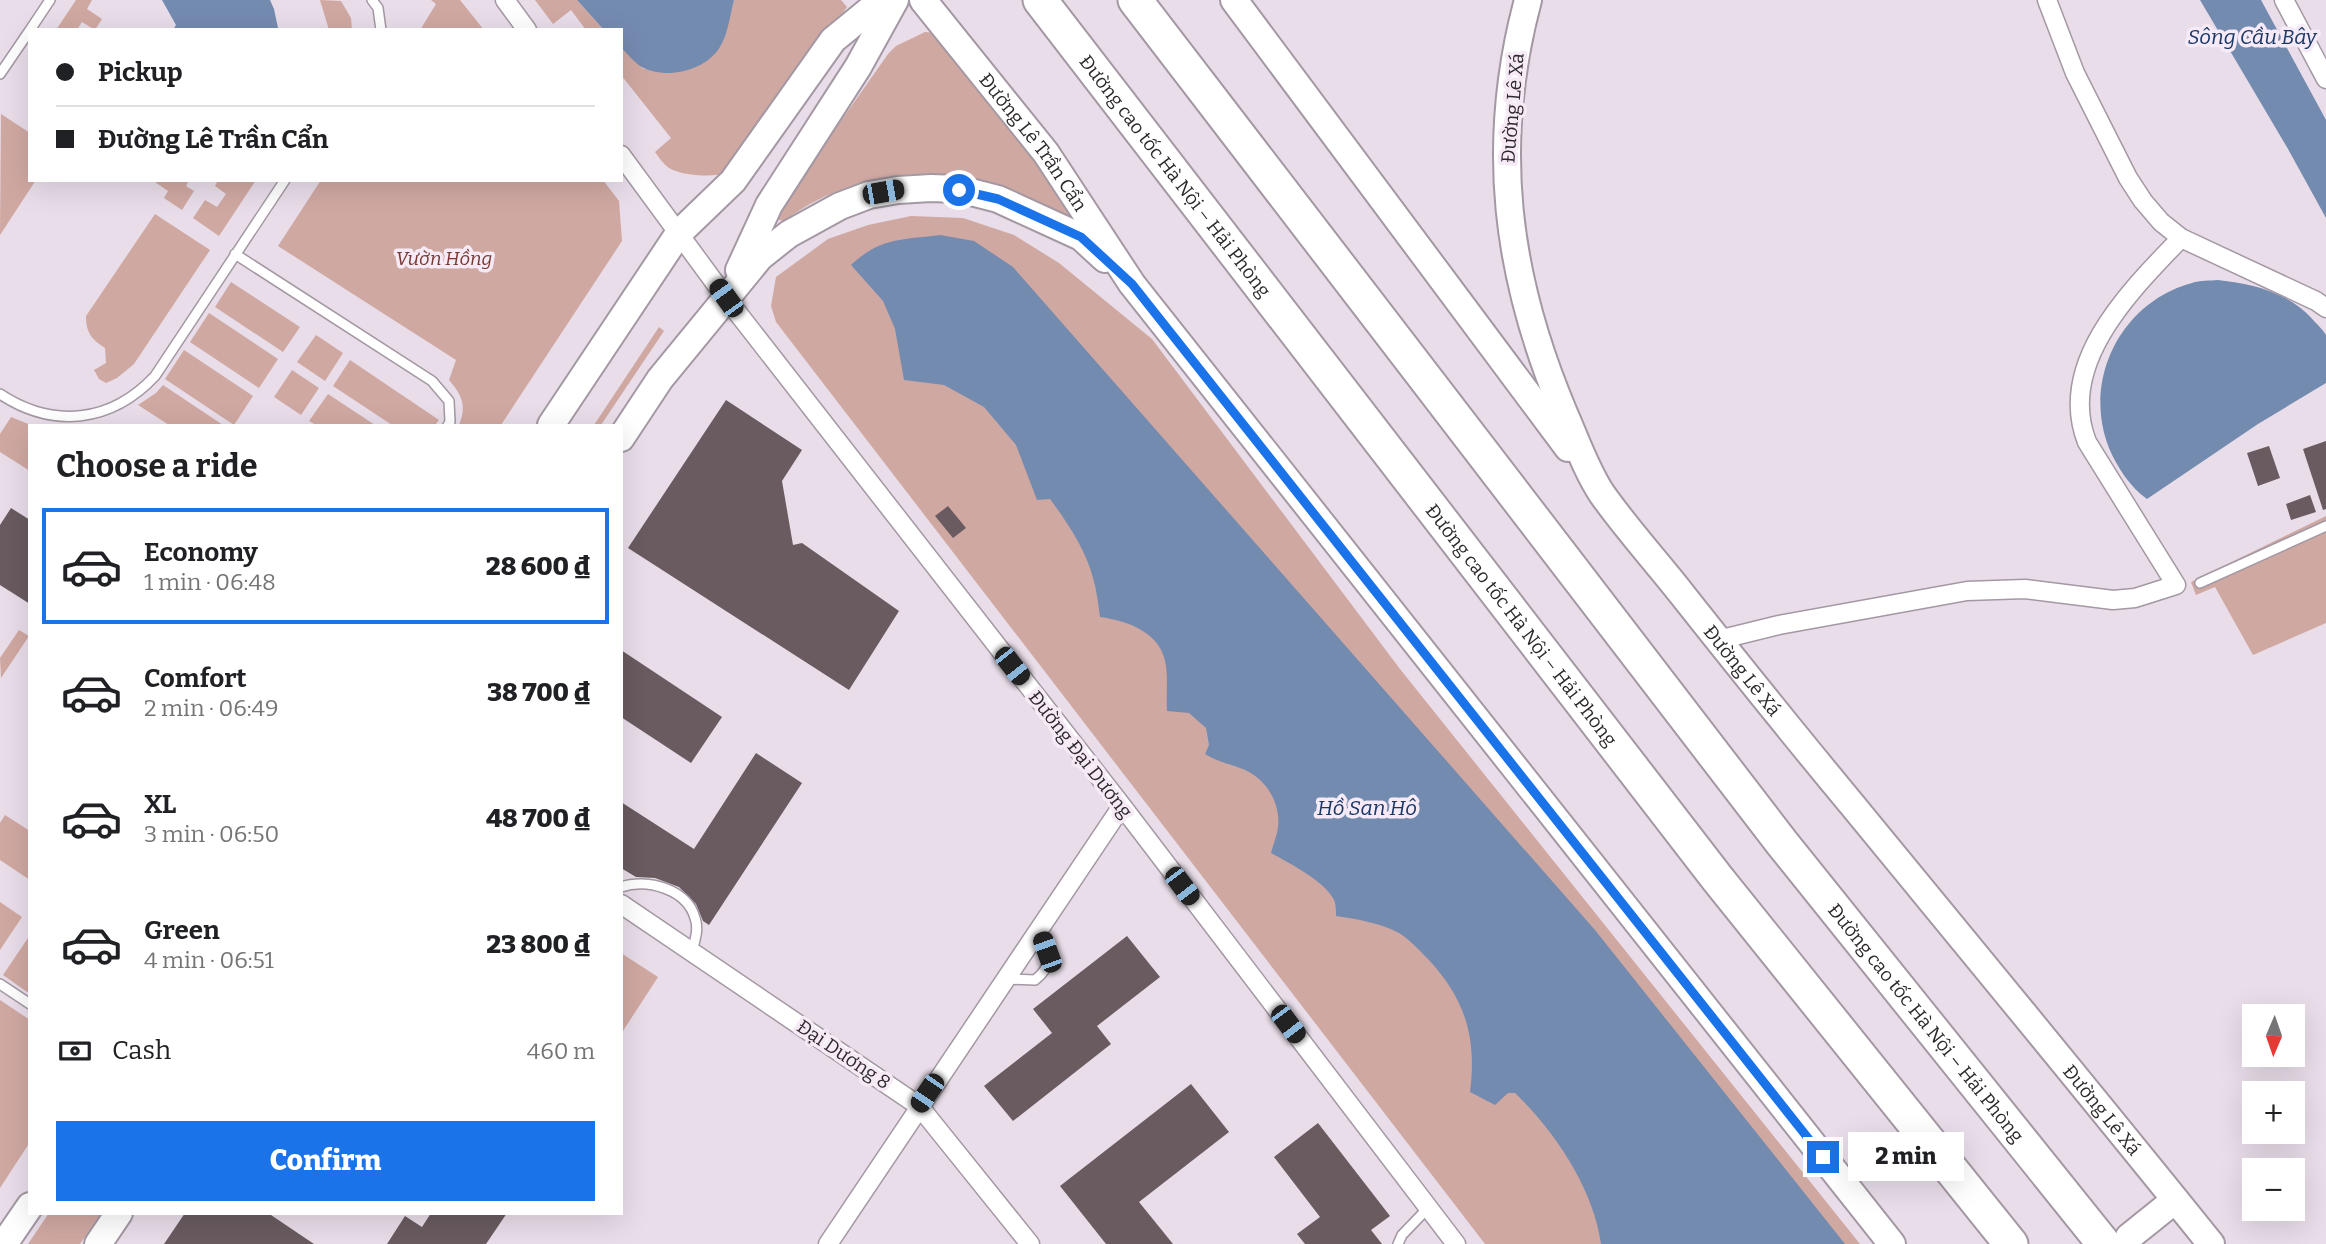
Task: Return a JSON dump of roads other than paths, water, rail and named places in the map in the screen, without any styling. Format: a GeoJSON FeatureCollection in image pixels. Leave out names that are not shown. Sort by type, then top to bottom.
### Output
{"type":"FeatureCollection","features":[{"type":"Feature","properties":{"kind":"highway","name":"Đường cao tốc Hà Nội – Hải Phòng"},"geometry":{"type":"LineString","coordinates":[[1040,0],[1717,878],[2011,1244]]}},
{"type":"Feature","properties":{"kind":"highway","name":"Đường cao tốc Hà Nội – Hải Phòng"},"geometry":{"type":"LineString","coordinates":[[1135,0],[1782,844],[2117,1240]]}},
{"type":"Feature","properties":{"kind":"main road"},"geometry":{"type":"LineString","coordinates":[[552,424],[679,233],[733,181],[833,40],[854,0]]}},
{"type":"Feature","properties":{"kind":"main road"},"geometry":{"type":"LineString","coordinates":[[833,40],[882,0]]}},
{"type":"Feature","properties":{"kind":"main road"},"geometry":{"type":"LineString","coordinates":[[726,298],[769,205],[858,67],[895,0]]}},
{"type":"Feature","properties":{"kind":"main road","name":"Đường Lê Trần Cẩn"},"geometry":{"type":"LineString","coordinates":[[923,0],[1046,153],[1132,284],[1892,1244]]}},
{"type":"Feature","properties":{"kind":"main road"},"geometry":{"type":"LineString","coordinates":[[1234,0],[1601,492]]}},
{"type":"Feature","properties":{"kind":"main road","name":"Đường Lê Xá"},"geometry":{"type":"LineString","coordinates":[[1528,0],[1517,45],[1507,108],[1506,168],[1512,227],[1522,288],[1537,345],[1569,424],[1601,492],[1718,640],[2211,1244]]}},
{"type":"Feature","properties":{"kind":"main road"},"geometry":{"type":"LineString","coordinates":[[623,436],[660,379],[760,257],[789,234],[840,206],[878,193],[931,188],[959,190],[985,196],[1031,213],[1081,237],[1132,284]]}},
{"type":"Feature","properties":{"kind":"main road"},"geometry":{"type":"LineString","coordinates":[[2117,1240],[2175,1200]]}},
{"type":"Feature","properties":{"kind":"main road"},"geometry":{"type":"LineString","coordinates":[[4,1244],[28,1209]]}},
{"type":"Feature","properties":{"kind":"main road"},"geometry":{"type":"LineString","coordinates":[[98,1244],[118,1215]]}},
{"type":"Feature","properties":{"kind":"street"},"geometry":{"type":"LineString","coordinates":[[505,0],[526,28]]}},
{"type":"Feature","properties":{"kind":"street"},"geometry":{"type":"LineString","coordinates":[[2047,0],[2075,73],[2128,178],[2161,222],[2181,239],[2326,308]]}},
{"type":"Feature","properties":{"kind":"street"},"geometry":{"type":"LineString","coordinates":[[2286,1],[2326,79]]}},
{"type":"Feature","properties":{"kind":"street","name":"Đường Đại Dương"},"geometry":{"type":"LineString","coordinates":[[623,158],[726,298],[1122,806],[1456,1244]]}},
{"type":"Feature","properties":{"kind":"street"},"geometry":{"type":"LineString","coordinates":[[1718,640],[1779,625],[1967,591],[2025,589],[2113,600],[2135,598],[2176,585],[2087,442],[2081,427],[2080,411],[2084,370],[2098,338],[2134,290],[2181,239]]}},
{"type":"Feature","properties":{"kind":"street"},"geometry":{"type":"LineString","coordinates":[[828,1244],[1122,806]]}},
{"type":"Feature","properties":{"kind":"street","name":"Đại Dương 8"},"geometry":{"type":"LineString","coordinates":[[623,905],[919,1106],[1030,1244]]}},
{"type":"Feature","properties":{"kind":"lane"},"geometry":{"type":"LineString","coordinates":[[31,28],[50,0]]}},
{"type":"Feature","properties":{"kind":"lane"},"geometry":{"type":"LineString","coordinates":[[372,0],[378,8],[381,28]]}},
{"type":"Feature","properties":{"kind":"lane"},"geometry":{"type":"LineString","coordinates":[[0,74],[28,33]]}},
{"type":"Feature","properties":{"kind":"lane"},"geometry":{"type":"LineString","coordinates":[[0,394],[37,413],[59,417],[81,416],[126,401],[155,376],[284,182]]}},
{"type":"Feature","properties":{"kind":"lane"},"geometry":{"type":"LineString","coordinates":[[235,254],[432,382],[449,401],[449,424]]}},
{"type":"Feature","properties":{"kind":"lane"},"geometry":{"type":"LineString","coordinates":[[2200,583],[2326,526]]}},
{"type":"Feature","properties":{"kind":"lane"},"geometry":{"type":"LineString","coordinates":[[623,886],[653,884],[678,895],[690,906],[696,919],[697,930],[692,951]]}},
{"type":"Feature","properties":{"kind":"lane"},"geometry":{"type":"LineString","coordinates":[[1005,979],[1035,980],[1045,972],[1047,952],[1039,929]]}},
{"type":"Feature","properties":{"kind":"lane"},"geometry":{"type":"LineString","coordinates":[[0,984],[28,1003]]}},
{"type":"Feature","properties":{"kind":"lane"},"geometry":{"type":"LineString","coordinates":[[1398,1244],[1402,1235],[1428,1208]]}},
{"type":"Feature","properties":{"kind":"water"},"geometry":{"type":"Polygon","coordinates":[[[162,0],[270,0],[278,28],[174,28],[176,25],[162,0]]]}},
{"type":"Feature","properties":{"kind":"water"},"geometry":{"type":"Polygon","coordinates":[[[577,0],[734,0],[720,47],[706,62],[687,70],[666,73],[646,69],[623,50],[623,28],[602,28],[577,0]]]}},
{"type":"Feature","properties":{"kind":"water","name":"Sông Cầu Bây"},"geometry":{"type":"Polygon","coordinates":[[[2200,0],[2261,0],[2326,120],[2326,218],[2288,149],[2200,0]]]}},
{"type":"Feature","properties":{"kind":"water","name":"Hồ San Hô"},"geometry":{"type":"Polygon","coordinates":[[[940,235],[974,241],[1013,267],[1595,930],[1845,1244],[1601,1244],[1597,1224],[1581,1183],[1558,1143],[1530,1108],[1515,1093],[1508,1093],[1495,1105],[1470,1092],[1472,1053],[1465,1019],[1451,988],[1440,973],[1399,933],[1376,924],[1336,916],[1334,900],[1323,886],[1271,853],[1277,830],[1277,808],[1263,783],[1249,772],[1205,754],[1209,745],[1206,728],[1189,713],[1167,711],[1166,666],[1158,645],[1151,637],[1133,626],[1100,617],[1090,568],[1081,547],[1050,499],[1037,500],[1016,445],[984,407],[944,385],[904,380],[895,329],[883,301],[851,265],[872,249],[892,241],[940,235]]]}},
{"type":"Feature","properties":{"kind":"water"},"geometry":{"type":"Polygon","coordinates":[[[2218,280],[2258,287],[2283,297],[2305,312],[2326,335],[2326,383],[2258,424],[2147,499],[2125,476],[2109,448],[2102,422],[2101,396],[2105,371],[2114,347],[2127,326],[2145,307],[2167,293],[2192,283],[2218,280]]]}},
{"type":"Feature","properties":{"kind":"park label","name":"Vườn Hồng"},"geometry":{"type":"Point","coordinates":[444,258]}}]}
